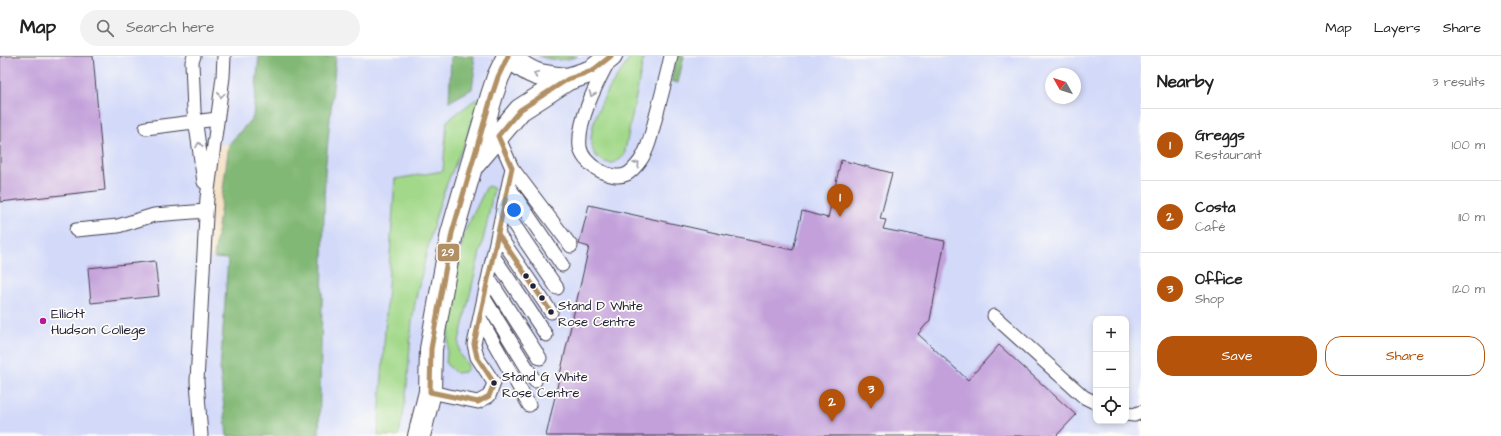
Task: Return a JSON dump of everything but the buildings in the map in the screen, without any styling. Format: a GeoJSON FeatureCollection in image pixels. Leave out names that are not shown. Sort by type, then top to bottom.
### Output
{"type":"FeatureCollection","features":[{"type":"Feature","properties":{"kind":"street"},"geometry":{"type":"LineString","coordinates":[[419,436],[430,392],[431,349],[452,234],[498,77],[509,56],[523,68],[541,76],[568,78]]}},
{"type":"Feature","properties":{"kind":"street"},"geometry":{"type":"LineString","coordinates":[[470,169],[520,110],[568,78],[592,71],[610,57]]}},
{"type":"Feature","properties":{"kind":"lane"},"geometry":{"type":"LineString","coordinates":[[194,56],[195,121],[206,204]]}},
{"type":"Feature","properties":{"kind":"lane"},"geometry":{"type":"LineString","coordinates":[[201,436],[197,381],[206,204],[218,119],[224,56]]}},
{"type":"Feature","properties":{"kind":"lane"},"geometry":{"type":"LineString","coordinates":[[610,57],[594,90],[580,131],[580,148],[586,161],[598,170],[614,176],[627,174],[640,161],[649,142],[671,56]]}},
{"type":"Feature","properties":{"kind":"lane"},"geometry":{"type":"LineString","coordinates":[[146,128],[218,119]]}},
{"type":"Feature","properties":{"kind":"lane"},"geometry":{"type":"LineString","coordinates":[[498,136],[512,168],[571,246]]}},
{"type":"Feature","properties":{"kind":"lane"},"geometry":{"type":"LineString","coordinates":[[430,392],[478,402],[489,396],[494,382],[477,357],[474,344],[512,168]]}},
{"type":"Feature","properties":{"kind":"lane"},"geometry":{"type":"LineString","coordinates":[[509,187],[562,265]]}},
{"type":"Feature","properties":{"kind":"lane"},"geometry":{"type":"LineString","coordinates":[[76,230],[118,226],[154,215],[206,204]]}},
{"type":"Feature","properties":{"kind":"lane"},"geometry":{"type":"LineString","coordinates":[[504,210],[557,288]]}},
{"type":"Feature","properties":{"kind":"lane"},"geometry":{"type":"LineString","coordinates":[[498,234],[551,312]]}},
{"type":"Feature","properties":{"kind":"lane"},"geometry":{"type":"LineString","coordinates":[[494,257],[546,335]]}},
{"type":"Feature","properties":{"kind":"lane"},"geometry":{"type":"LineString","coordinates":[[489,279],[540,358]]}},
{"type":"Feature","properties":{"kind":"lane"},"geometry":{"type":"LineString","coordinates":[[484,298],[535,382]]}},
{"type":"Feature","properties":{"kind":"lane"},"geometry":{"type":"LineString","coordinates":[[994,316],[1084,397],[1093,402]]}},
{"type":"Feature","properties":{"kind":"lane"},"geometry":{"type":"LineString","coordinates":[[480,318],[529,405]]}},
{"type":"Feature","properties":{"kind":"lane"},"geometry":{"type":"LineString","coordinates":[[1129,414],[1134,415],[1141,412]]}},
{"type":"Feature","properties":{"kind":"shaded area"},"geometry":{"type":"Polygon","coordinates":[[[0,56],[259,56],[253,117],[229,144],[214,145],[204,257],[228,259],[220,371],[227,436],[0,436],[0,56]]]}},
{"type":"Feature","properties":{"kind":"shaded area"},"geometry":{"type":"Polygon","coordinates":[[[336,56],[1141,56],[1141,436],[319,436],[325,172],[336,56]]]}},
{"type":"Feature","properties":{"kind":"green space"},"geometry":{"type":"Polygon","coordinates":[[[259,56],[336,56],[325,172],[319,436],[227,436],[220,371],[228,259],[214,258],[229,144],[253,117],[259,56]]]}},
{"type":"Feature","properties":{"kind":"green space"},"geometry":{"type":"Polygon","coordinates":[[[451,56],[473,56],[475,67],[472,89],[449,102],[451,56]]]}},
{"type":"Feature","properties":{"kind":"green space"},"geometry":{"type":"Polygon","coordinates":[[[539,56],[578,56],[558,60],[539,56]]]}},
{"type":"Feature","properties":{"kind":"green space"},"geometry":{"type":"Polygon","coordinates":[[[631,56],[644,56],[624,156],[615,162],[608,163],[597,157],[592,150],[592,131],[598,110],[606,94],[631,56]]]}},
{"type":"Feature","properties":{"kind":"green space"},"geometry":{"type":"Polygon","coordinates":[[[676,56],[684,56],[678,83],[671,81],[676,56]]]}},
{"type":"Feature","properties":{"kind":"green space"},"geometry":{"type":"Polygon","coordinates":[[[476,99],[479,101],[476,112],[438,208],[418,288],[412,322],[406,394],[402,422],[398,436],[378,436],[395,179],[443,171],[447,121],[476,99]]]}},
{"type":"Feature","properties":{"kind":"green space"},"geometry":{"type":"Polygon","coordinates":[[[487,186],[494,188],[459,341],[459,353],[467,363],[468,369],[465,372],[456,373],[446,364],[451,305],[465,231],[487,186]]]}},
{"type":"Feature","properties":{"kind":"transit line","name":"29"},"geometry":{"type":"LineString","coordinates":[[508,56],[498,77],[492,95],[452,233],[431,349],[430,392],[478,402],[489,396],[494,383],[477,357],[474,344],[512,168],[498,136],[520,110],[568,79],[592,71],[611,56]]}},
{"type":"Feature","properties":{"kind":"transit line","name":"29"},"geometry":{"type":"LineString","coordinates":[[498,234],[551,312]]}},
{"type":"Feature","properties":{"kind":"place","name":"Greggs"},"geometry":{"type":"Point","coordinates":[840,217]}},
{"type":"Feature","properties":{"kind":"place","name":"Stand D White Rose Centre"},"geometry":{"type":"Point","coordinates":[551,312]}},
{"type":"Feature","properties":{"kind":"place","name":"Elliott Hudson College"},"geometry":{"type":"Point","coordinates":[43,321]}},
{"type":"Feature","properties":{"kind":"place","name":"Stand G White Rose Centre"},"geometry":{"type":"Point","coordinates":[494,383]}},
{"type":"Feature","properties":{"kind":"place","name":"Office"},"geometry":{"type":"Point","coordinates":[871,409]}},
{"type":"Feature","properties":{"kind":"place","name":"Costa"},"geometry":{"type":"Point","coordinates":[832,422]}}]}
